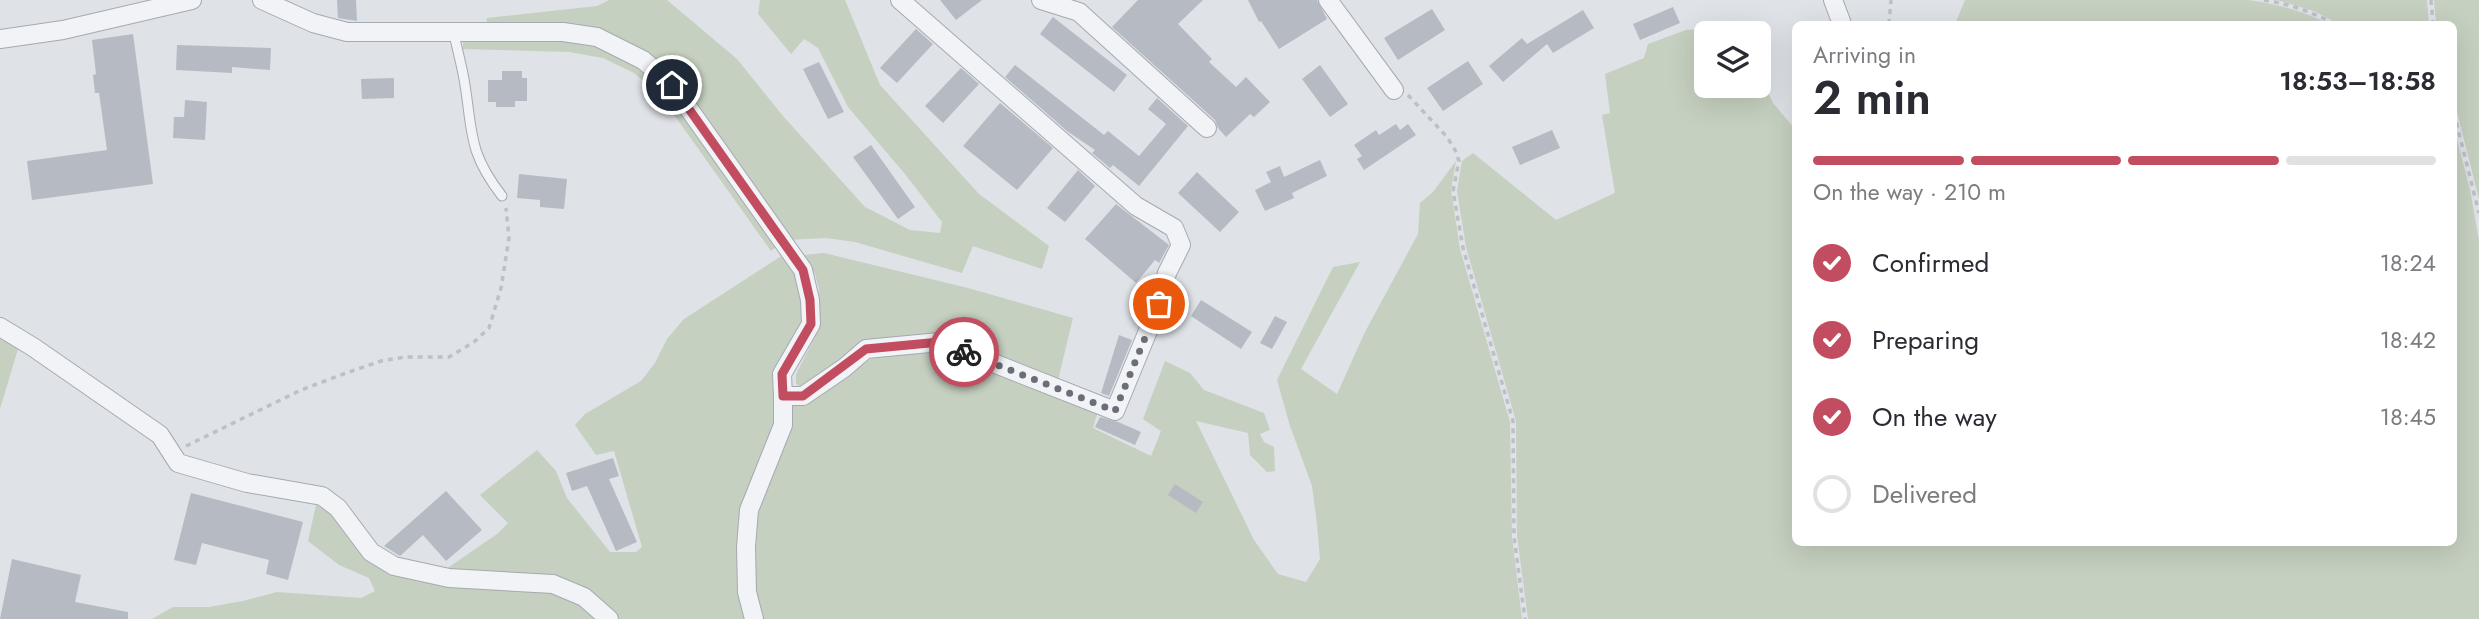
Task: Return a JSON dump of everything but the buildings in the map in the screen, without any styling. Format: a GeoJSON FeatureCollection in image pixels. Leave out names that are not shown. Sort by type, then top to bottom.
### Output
{"type":"FeatureCollection","features":[{"type":"Feature","properties":{"kind":"street"},"geometry":{"type":"LineString","coordinates":[[0,40],[63,30],[192,0]]}},
{"type":"Feature","properties":{"kind":"street"},"geometry":{"type":"LineString","coordinates":[[262,0],[313,23],[346,32],[563,32],[597,37],[643,60],[672,85],[803,270],[810,300],[811,324],[782,374],[783,425],[749,510],[747,592],[754,619]]}},
{"type":"Feature","properties":{"kind":"street"},"geometry":{"type":"LineString","coordinates":[[783,396],[803,396],[866,349],[940,342],[1115,411],[1159,304],[1167,273],[1181,244],[1174,228],[1136,206],[900,0]]}},
{"type":"Feature","properties":{"kind":"street"},"geometry":{"type":"LineString","coordinates":[[1041,0],[1079,12],[1207,128]]}},
{"type":"Feature","properties":{"kind":"street"},"geometry":{"type":"LineString","coordinates":[[1328,0],[1394,90]]}},
{"type":"Feature","properties":{"kind":"street"},"geometry":{"type":"LineString","coordinates":[[1833,0],[1841,21]]}},
{"type":"Feature","properties":{"kind":"street"},"geometry":{"type":"LineString","coordinates":[[0,327],[160,435],[178,463],[247,483],[322,496],[338,508],[371,552],[394,566],[449,578],[553,584],[584,597],[609,619]]}},
{"type":"Feature","properties":{"kind":"lane"},"geometry":{"type":"LineString","coordinates":[[453,32],[464,81],[471,136],[482,169],[502,196]]}},
{"type":"Feature","properties":{"kind":"path"},"geometry":{"type":"LineString","coordinates":[[1889,21],[1891,0]]}},
{"type":"Feature","properties":{"kind":"path"},"geometry":{"type":"LineString","coordinates":[[2264,0],[2293,6],[2328,21]]}},
{"type":"Feature","properties":{"kind":"path"},"geometry":{"type":"LineString","coordinates":[[2431,0],[2433,21]]}},
{"type":"Feature","properties":{"kind":"path"},"geometry":{"type":"LineString","coordinates":[[1394,90],[1406,93],[1447,137],[1459,161],[1453,191],[1463,248],[1513,421],[1514,537],[1525,619]]}},
{"type":"Feature","properties":{"kind":"path"},"geometry":{"type":"LineString","coordinates":[[2457,125],[2479,213]]}},
{"type":"Feature","properties":{"kind":"path"},"geometry":{"type":"LineString","coordinates":[[172,453],[301,390],[381,360],[405,356],[449,356],[474,342],[489,328],[503,276],[509,238],[508,214],[502,196]]}},
{"type":"Feature","properties":{"kind":"green space"},"geometry":{"type":"Polygon","coordinates":[[[609,0],[667,0],[737,59],[783,116],[865,207],[910,230],[940,233],[942,222],[848,107],[818,48],[804,39],[791,54],[758,14],[760,0],[845,0],[880,85],[979,194],[1049,246],[1042,269],[973,246],[962,273],[855,242],[826,238],[786,240],[683,90],[619,39],[486,26],[487,18],[597,6],[609,0]]]}},
{"type":"Feature","properties":{"kind":"green space"},"geometry":{"type":"Polygon","coordinates":[[[1965,0],[2248,0],[2290,9],[2323,21],[1956,21],[1965,0]]]}},
{"type":"Feature","properties":{"kind":"green space"},"geometry":{"type":"Polygon","coordinates":[[[2277,0],[2427,0],[2429,21],[2333,21],[2314,11],[2277,0]]]}},
{"type":"Feature","properties":{"kind":"green space"},"geometry":{"type":"Polygon","coordinates":[[[2434,0],[2479,0],[2479,199],[2457,112],[2457,21],[2436,21],[2434,0]]]}},
{"type":"Feature","properties":{"kind":"green space"},"geometry":{"type":"Polygon","coordinates":[[[1694,29],[1694,98],[1771,98],[1792,125],[1792,546],[2457,546],[2457,139],[2470,189],[2479,241],[2479,619],[1528,619],[1517,536],[1516,421],[1466,247],[1457,191],[1462,161],[1473,153],[1556,220],[1615,193],[1602,115],[1610,113],[1605,74],[1644,58],[1648,44],[1694,29]]]}},
{"type":"Feature","properties":{"kind":"green space"},"geometry":{"type":"Polygon","coordinates":[[[463,36],[567,39],[600,44],[642,65],[671,94],[777,246],[771,251],[660,95],[634,73],[603,58],[569,52],[463,49],[463,36]]]}},
{"type":"Feature","properties":{"kind":"green space"},"geometry":{"type":"Polygon","coordinates":[[[1456,161],[1451,190],[1460,249],[1510,422],[1512,537],[1522,619],[758,619],[750,588],[754,476],[748,619],[612,619],[571,587],[439,574],[497,534],[508,523],[480,495],[537,450],[556,471],[567,498],[610,552],[636,552],[642,547],[614,451],[596,455],[575,425],[585,414],[641,381],[655,363],[667,339],[684,319],[786,253],[800,278],[806,319],[776,370],[790,403],[876,356],[898,352],[948,350],[1098,411],[1093,428],[1151,456],[1161,431],[1143,419],[1165,361],[1190,373],[1204,390],[1264,413],[1270,430],[1260,434],[1264,442],[1274,447],[1275,471],[1267,472],[1250,455],[1248,433],[1196,421],[1254,540],[1278,574],[1306,582],[1320,559],[1312,486],[1277,380],[1333,267],[1360,262],[1301,369],[1337,394],[1365,332],[1418,234],[1420,203],[1433,192],[1456,161]]]}},
{"type":"Feature","properties":{"kind":"green space"},"geometry":{"type":"Polygon","coordinates":[[[824,253],[968,288],[1073,318],[1058,380],[911,337],[803,389],[796,384],[796,374],[816,335],[820,315],[819,289],[815,274],[804,255],[824,253]]]}},
{"type":"Feature","properties":{"kind":"green space"},"geometry":{"type":"Polygon","coordinates":[[[0,339],[18,349],[0,409],[0,339]]]}},
{"type":"Feature","properties":{"kind":"green space"},"geometry":{"type":"Polygon","coordinates":[[[316,505],[330,511],[369,555],[557,590],[604,619],[152,619],[173,607],[209,607],[277,592],[361,598],[375,591],[369,578],[339,565],[308,541],[316,505]]]}},
{"type":"Feature","properties":{"kind":"way so far"},"geometry":{"type":"LineString","coordinates":[[964,352],[1115,411],[1159,304]]}},
{"type":"Feature","properties":{"kind":"route"},"geometry":{"type":"LineString","coordinates":[[672,85],[803,270],[810,300],[811,324],[782,374],[783,396],[803,396],[866,349],[940,342],[964,352]]}}]}
